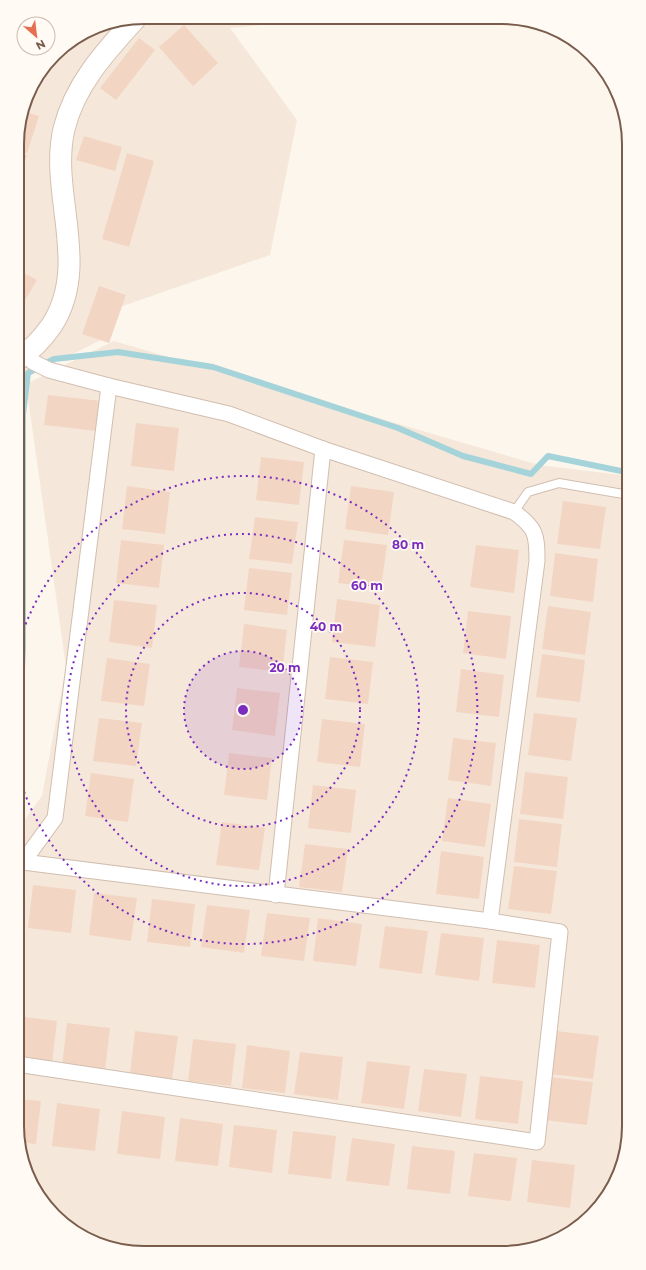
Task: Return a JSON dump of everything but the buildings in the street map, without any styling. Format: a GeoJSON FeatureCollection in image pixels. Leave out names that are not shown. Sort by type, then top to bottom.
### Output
{"type":"FeatureCollection","features":[{"type":"Feature","properties":{"kind":"street"},"geometry":{"type":"LineString","coordinates":[[130,25],[93,68],[75,98],[68,114],[64,130],[61,166],[68,244],[68,283],[66,295],[56,319],[26,358],[49,370],[109,386],[229,414],[323,449],[514,512],[525,520],[534,530],[537,547],[537,561],[490,921]]}},
{"type":"Feature","properties":{"kind":"street"},"geometry":{"type":"LineString","coordinates":[[24,860],[55,818],[109,386]]}},
{"type":"Feature","properties":{"kind":"street"},"geometry":{"type":"LineString","coordinates":[[276,894],[323,449]]}},
{"type":"Feature","properties":{"kind":"street"},"geometry":{"type":"LineString","coordinates":[[24,865],[276,894],[490,921],[560,932],[537,1142],[24,1065]]}},
{"type":"Feature","properties":{"kind":"lane"},"geometry":{"type":"LineString","coordinates":[[514,512],[528,492],[559,483],[622,494]]}},
{"type":"Feature","properties":{"kind":"shaded area"},"geometry":{"type":"Polygon","coordinates":[[[144,24],[274,24],[230,28],[297,120],[270,255],[120,307],[111,335],[24,378],[24,144],[28,113],[36,91],[44,77],[65,54],[77,44],[105,30],[128,25],[144,24]]]}},
{"type":"Feature","properties":{"kind":"shaded area"},"geometry":{"type":"Polygon","coordinates":[[[114,341],[539,465],[622,475],[622,1134],[616,1165],[606,1186],[587,1211],[569,1226],[541,1240],[518,1245],[502,1246],[128,1245],[105,1240],[77,1226],[54,1205],[44,1193],[30,1165],[26,1150],[24,1126],[24,820],[42,796],[66,667],[26,384],[114,341]]]}},
{"type":"Feature","properties":{"kind":"waterway"},"geometry":{"type":"LineString","coordinates":[[24,406],[28,373],[54,359],[118,352],[213,367],[398,428],[463,456],[531,474],[548,456],[622,471]]}}]}
